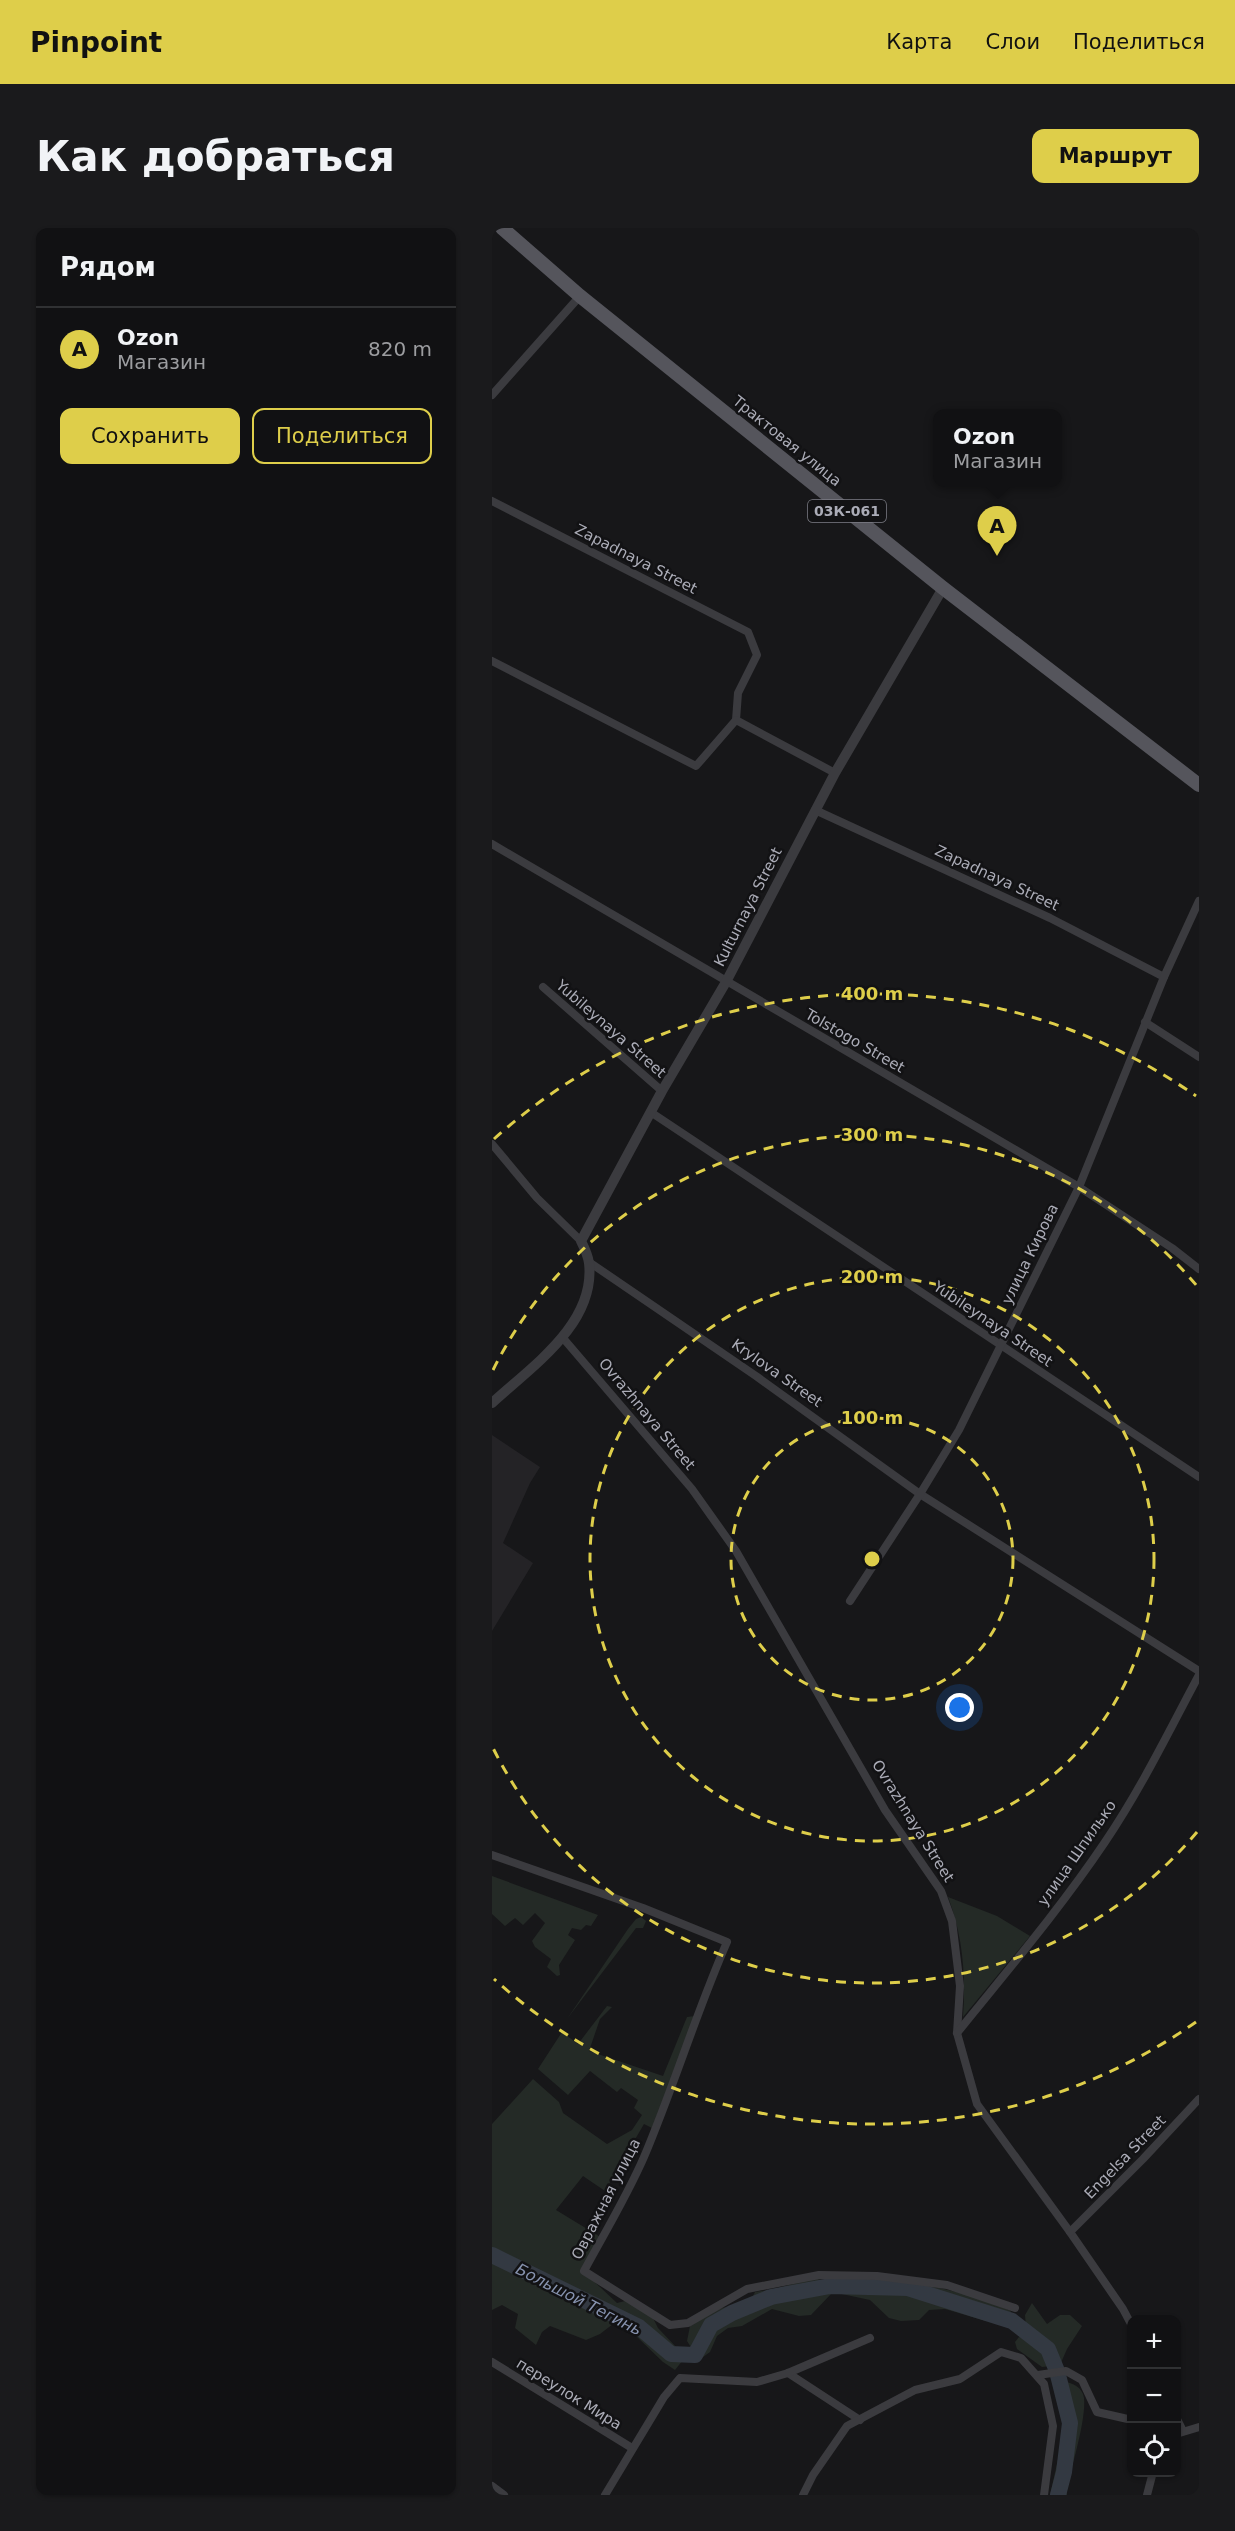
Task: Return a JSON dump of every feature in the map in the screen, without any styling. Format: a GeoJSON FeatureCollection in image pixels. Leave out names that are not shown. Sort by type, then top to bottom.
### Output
{"type":"FeatureCollection","features":[{"type":"Feature","properties":{"kind":"main road","name":"Трактовая улица"},"geometry":{"type":"LineString","coordinates":[[502,228],[580,296],[943,588],[1199,785]]}},
{"type":"Feature","properties":{"kind":"street"},"geometry":{"type":"LineString","coordinates":[[492,395],[580,296]]}},
{"type":"Feature","properties":{"kind":"street","name":"Zapadnaya Street"},"geometry":{"type":"LineString","coordinates":[[492,501],[748,632],[757,655],[738,693],[736,720]]}},
{"type":"Feature","properties":{"kind":"street","name":"Kulturnaya Street"},"geometry":{"type":"LineString","coordinates":[[581,1240],[662,1091],[726,982],[835,773],[943,588]]}},
{"type":"Feature","properties":{"kind":"street"},"geometry":{"type":"LineString","coordinates":[[492,661],[696,766],[736,720],[835,773]]}},
{"type":"Feature","properties":{"kind":"street","name":"Zapadnaya Street"},"geometry":{"type":"LineString","coordinates":[[815,810],[1050,918],[1164,977]]}},
{"type":"Feature","properties":{"kind":"street","name":"Tolstogo Street"},"geometry":{"type":"LineString","coordinates":[[492,844],[1079,1187],[1172,1248],[1199,1269]]}},
{"type":"Feature","properties":{"kind":"street","name":"улица Кирова"},"geometry":{"type":"LineString","coordinates":[[850,1601],[959,1430],[1079,1187],[1145,1022],[1199,901]]}},
{"type":"Feature","properties":{"kind":"street","name":"Yubileynaya Street"},"geometry":{"type":"LineString","coordinates":[[543,987],[662,1091]]}},
{"type":"Feature","properties":{"kind":"street"},"geometry":{"type":"LineString","coordinates":[[1145,1022],[1199,1057]]}},
{"type":"Feature","properties":{"kind":"street","name":"Yubileynaya Street"},"geometry":{"type":"LineString","coordinates":[[652,1113],[1199,1477]]}},
{"type":"Feature","properties":{"kind":"street"},"geometry":{"type":"LineString","coordinates":[[492,1144],[537,1198],[581,1240],[589,1263],[586,1293],[579,1313],[562,1338],[492,1403]]}},
{"type":"Feature","properties":{"kind":"street","name":"Krylova Street"},"geometry":{"type":"LineString","coordinates":[[589,1263],[756,1376],[920,1494],[1199,1673]]}},
{"type":"Feature","properties":{"kind":"street","name":"Ovrazhnaya Street"},"geometry":{"type":"LineString","coordinates":[[562,1338],[692,1489],[736,1551],[809,1674],[885,1810],[941,1891],[952,1921],[960,1986],[957,2033],[977,2104],[1070,2232],[1127,2318]]}},
{"type":"Feature","properties":{"kind":"street","name":"улица Шпилько"},"geometry":{"type":"LineString","coordinates":[[957,2033],[1036,1935],[1106,1842],[1148,1771],[1199,1673]]}},
{"type":"Feature","properties":{"kind":"street","name":"Овражная улица"},"geometry":{"type":"LineString","coordinates":[[492,1855],[643,1908],[727,1942],[703,1997],[643,2160],[584,2271],[670,2325],[688,2323],[747,2289],[819,2275],[877,2276],[947,2285],[1015,2308]]}},
{"type":"Feature","properties":{"kind":"street","name":"Engelsa Street"},"geometry":{"type":"LineString","coordinates":[[1070,2232],[1199,2099]]}},
{"type":"Feature","properties":{"kind":"street","name":"переулок Мира"},"geometry":{"type":"LineString","coordinates":[[605,2495],[664,2397],[680,2378],[757,2382],[788,2373],[870,2338]]}},
{"type":"Feature","properties":{"kind":"street"},"geometry":{"type":"LineString","coordinates":[[804,2495],[813,2475],[847,2426],[915,2390],[960,2379],[1001,2352],[1021,2358],[1044,2384],[1053,2426],[1044,2495]]}},
{"type":"Feature","properties":{"kind":"street","name":"переулок Мира"},"geometry":{"type":"LineString","coordinates":[[492,2362],[632,2448]]}},
{"type":"Feature","properties":{"kind":"street"},"geometry":{"type":"LineString","coordinates":[[1038,2375],[1066,2371],[1082,2380],[1097,2412],[1127,2419]]}},
{"type":"Feature","properties":{"kind":"street"},"geometry":{"type":"LineString","coordinates":[[788,2373],[860,2420]]}},
{"type":"Feature","properties":{"kind":"street"},"geometry":{"type":"LineString","coordinates":[[1181,2431],[1199,2427]]}},
{"type":"Feature","properties":{"kind":"street"},"geometry":{"type":"LineString","coordinates":[[1148,2495],[1152,2477]]}},
{"type":"Feature","properties":{"kind":"street"},"geometry":{"type":"LineString","coordinates":[[492,2486],[504,2495]]}},
{"type":"Feature","properties":{"kind":"shaded area"},"geometry":{"type":"Polygon","coordinates":[[[492,1435],[540,1467],[530,1483],[503,1543],[533,1563],[492,1631],[492,1435]]]}},
{"type":"Feature","properties":{"kind":"shaded area"},"geometry":{"type":"Polygon","coordinates":[[[492,1876],[598,1915],[591,1926],[586,1925],[581,1930],[572,1928],[568,1935],[575,1940],[559,1965],[560,1975],[557,1976],[547,1967],[551,1959],[535,1947],[532,1941],[545,1923],[535,1913],[523,1925],[515,1918],[505,1926],[492,1914],[492,1876]]]}},
{"type":"Feature","properties":{"kind":"shaded area"},"geometry":{"type":"Polygon","coordinates":[[[948,1897],[997,1916],[1030,1936],[963,2017],[962,1956],[957,1926],[948,1897]]]}},
{"type":"Feature","properties":{"kind":"shaded area"},"geometry":{"type":"Polygon","coordinates":[[[641,1917],[646,1921],[643,1928],[636,1928],[567,2019],[628,1929],[636,1919],[641,1917]]]}},
{"type":"Feature","properties":{"kind":"shaded area"},"geometry":{"type":"Polygon","coordinates":[[[607,2006],[612,2007],[600,2019],[589,2051],[663,2076],[687,2017],[695,2016],[652,2128],[644,2124],[605,2191],[583,2176],[556,2210],[602,2238],[584,2272],[617,2303],[629,2300],[650,2312],[658,2328],[677,2348],[683,2360],[675,2370],[663,2362],[635,2335],[613,2324],[600,2334],[586,2340],[550,2326],[542,2332],[536,2345],[515,2328],[518,2314],[502,2305],[492,2310],[492,2124],[533,2079],[559,2102],[563,2113],[607,2144],[632,2130],[642,2115],[634,2108],[638,2100],[621,2088],[617,2092],[590,2071],[568,2095],[538,2069],[562,2032],[578,2044],[607,2006]]]}},
{"type":"Feature","properties":{"kind":"shaded area"},"geometry":{"type":"Polygon","coordinates":[[[816,2278],[824,2282],[831,2294],[811,2315],[799,2316],[772,2309],[742,2326],[728,2328],[717,2336],[710,2352],[699,2360],[687,2341],[690,2326],[715,2310],[751,2300],[755,2292],[816,2278]]]}},
{"type":"Feature","properties":{"kind":"shaded area"},"geometry":{"type":"Polygon","coordinates":[[[855,2279],[934,2287],[972,2296],[1011,2311],[1008,2318],[995,2313],[986,2321],[945,2309],[929,2310],[919,2320],[901,2321],[889,2318],[870,2300],[837,2293],[848,2282],[855,2279]]]}},
{"type":"Feature","properties":{"kind":"shaded area"},"geometry":{"type":"Polygon","coordinates":[[[1032,2303],[1047,2324],[1060,2315],[1070,2315],[1082,2326],[1060,2365],[1042,2367],[1017,2349],[1015,2342],[1019,2337],[1027,2338],[1025,2315],[1032,2303]]]}},
{"type":"Feature","properties":{"kind":"shaded area"},"geometry":{"type":"Polygon","coordinates":[[[1064,2381],[1075,2385],[1083,2394],[1084,2412],[1067,2485],[1067,2495],[1050,2495],[1061,2446],[1063,2418],[1058,2400],[1064,2381]]]}},
{"type":"Feature","properties":{"kind":"waterway","name":"Большой Тегинь"},"geometry":{"type":"LineString","coordinates":[[492,2255],[639,2327],[671,2354],[695,2355],[711,2325],[732,2313],[771,2297],[830,2286],[908,2288],[1012,2321],[1048,2349],[1057,2371],[1070,2423],[1064,2472],[1058,2495]]}},
{"type":"Feature","properties":{"kind":"place","name":"Ozon"},"geometry":{"type":"Point","coordinates":[997,556]}}]}
